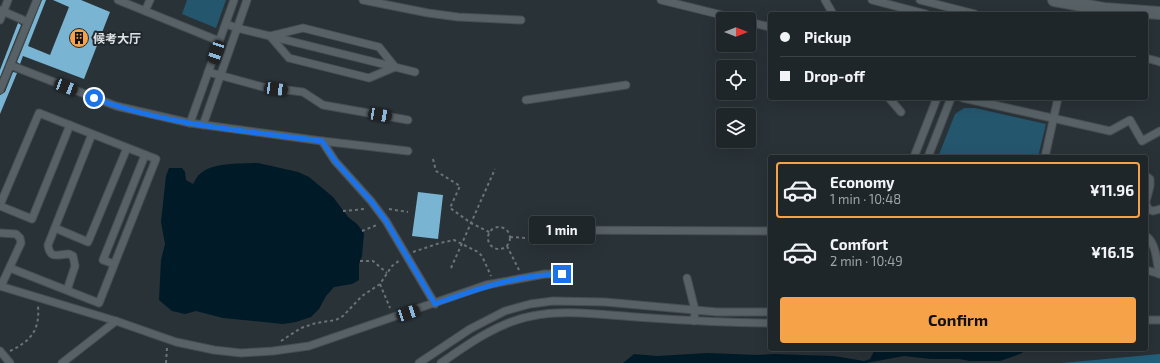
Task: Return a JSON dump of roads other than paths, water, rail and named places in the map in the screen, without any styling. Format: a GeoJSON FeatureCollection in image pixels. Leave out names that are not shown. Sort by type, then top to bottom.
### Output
{"type":"FeatureCollection","features":[{"type":"Feature","properties":{"kind":"street"},"geometry":{"type":"LineString","coordinates":[[1054,0],[1104,9],[1146,12]]}},
{"type":"Feature","properties":{"kind":"street"},"geometry":{"type":"LineString","coordinates":[[1148,12],[1160,13]]}},
{"type":"Feature","properties":{"kind":"lane"},"geometry":{"type":"LineString","coordinates":[[0,20],[2,11],[8,0]]}},
{"type":"Feature","properties":{"kind":"lane"},"geometry":{"type":"LineString","coordinates":[[0,90],[37,0]]}},
{"type":"Feature","properties":{"kind":"lane"},"geometry":{"type":"LineString","coordinates":[[118,0],[219,42]]}},
{"type":"Feature","properties":{"kind":"lane"},"geometry":{"type":"LineString","coordinates":[[145,11],[150,0]]}},
{"type":"Feature","properties":{"kind":"lane"},"geometry":{"type":"LineString","coordinates":[[190,123],[234,0]]}},
{"type":"Feature","properties":{"kind":"lane"},"geometry":{"type":"LineString","coordinates":[[203,125],[246,0]]}},
{"type":"Feature","properties":{"kind":"lane"},"geometry":{"type":"LineString","coordinates":[[363,0],[428,13],[458,17],[521,20]]}},
{"type":"Feature","properties":{"kind":"lane"},"geometry":{"type":"LineString","coordinates":[[661,0],[716,14]]}},
{"type":"Feature","properties":{"kind":"lane"},"geometry":{"type":"LineString","coordinates":[[825,0],[832,12]]}},
{"type":"Feature","properties":{"kind":"lane"},"geometry":{"type":"LineString","coordinates":[[872,0],[918,12]]}},
{"type":"Feature","properties":{"kind":"lane"},"geometry":{"type":"LineString","coordinates":[[920,0],[967,12]]}},
{"type":"Feature","properties":{"kind":"lane"},"geometry":{"type":"LineString","coordinates":[[2,11],[28,22]]}},
{"type":"Feature","properties":{"kind":"lane"},"geometry":{"type":"LineString","coordinates":[[226,24],[415,72]]}},
{"type":"Feature","properties":{"kind":"lane"},"geometry":{"type":"LineString","coordinates":[[756,24],[768,27]]}},
{"type":"Feature","properties":{"kind":"lane"},"geometry":{"type":"LineString","coordinates":[[270,36],[303,28],[379,47],[395,67]]}},
{"type":"Feature","properties":{"kind":"lane"},"geometry":{"type":"LineString","coordinates":[[270,36],[289,58],[369,78],[395,67]]}},
{"type":"Feature","properties":{"kind":"lane"},"geometry":{"type":"LineString","coordinates":[[1148,59],[1160,62]]}},
{"type":"Feature","properties":{"kind":"lane"},"geometry":{"type":"LineString","coordinates":[[10,65],[116,106],[190,123],[408,151]]}},
{"type":"Feature","properties":{"kind":"lane"},"geometry":{"type":"LineString","coordinates":[[208,72],[263,87],[303,92],[323,105],[408,120]]}},
{"type":"Feature","properties":{"kind":"lane"},"geometry":{"type":"LineString","coordinates":[[526,100],[626,85]]}},
{"type":"Feature","properties":{"kind":"lane"},"geometry":{"type":"LineString","coordinates":[[891,100],[901,112]]}},
{"type":"Feature","properties":{"kind":"lane"},"geometry":{"type":"LineString","coordinates":[[915,155],[936,100]]}},
{"type":"Feature","properties":{"kind":"lane"},"geometry":{"type":"LineString","coordinates":[[929,155],[950,100]]}},
{"type":"Feature","properties":{"kind":"lane"},"geometry":{"type":"LineString","coordinates":[[973,100],[1054,117],[1110,131],[1130,120],[1142,141],[1160,131]]}},
{"type":"Feature","properties":{"kind":"lane"},"geometry":{"type":"LineString","coordinates":[[1046,155],[1058,100]]}},
{"type":"Feature","properties":{"kind":"lane"},"geometry":{"type":"LineString","coordinates":[[10,268],[99,303],[156,159],[127,148],[70,125],[39,113],[0,206],[32,220],[70,125]]}},
{"type":"Feature","properties":{"kind":"lane"},"geometry":{"type":"LineString","coordinates":[[67,290],[75,266],[73,256],[69,254],[58,256],[53,255],[49,251],[48,244],[92,134]]}},
{"type":"Feature","properties":{"kind":"lane"},"geometry":{"type":"LineString","coordinates":[[322,141],[335,161],[386,221],[435,304]]}},
{"type":"Feature","properties":{"kind":"lane"},"geometry":{"type":"LineString","coordinates":[[54,228],[88,242],[127,148]]}},
{"type":"Feature","properties":{"kind":"lane"},"geometry":{"type":"LineString","coordinates":[[114,264],[103,260],[145,155]]}},
{"type":"Feature","properties":{"kind":"lane"},"geometry":{"type":"LineString","coordinates":[[1148,178],[1150,179],[1150,186],[1148,194]]}},
{"type":"Feature","properties":{"kind":"lane"},"geometry":{"type":"LineString","coordinates":[[1148,209],[1159,211]]}},
{"type":"Feature","properties":{"kind":"lane"},"geometry":{"type":"LineString","coordinates":[[547,230],[768,231]]}},
{"type":"Feature","properties":{"kind":"lane"},"geometry":{"type":"LineString","coordinates":[[0,233],[16,234],[20,238],[19,248],[1,286],[116,321],[167,339],[214,350],[241,353],[273,351],[309,346],[494,284],[545,274],[562,274]]}},
{"type":"Feature","properties":{"kind":"lane"},"geometry":{"type":"LineString","coordinates":[[1148,237],[1153,244],[1160,274],[1148,271]]}},
{"type":"Feature","properties":{"kind":"lane"},"geometry":{"type":"LineString","coordinates":[[687,278],[694,310],[694,321]]}},
{"type":"Feature","properties":{"kind":"lane"},"geometry":{"type":"LineString","coordinates":[[419,363],[470,329],[505,311],[530,304],[553,301],[605,302],[716,312],[768,312]]}},
{"type":"Feature","properties":{"kind":"lane"},"geometry":{"type":"LineString","coordinates":[[441,363],[475,340],[510,323],[532,316],[553,313],[694,321],[768,323]]}},
{"type":"Feature","properties":{"kind":"lane"},"geometry":{"type":"LineString","coordinates":[[1148,319],[1160,320]]}},
{"type":"Feature","properties":{"kind":"lane"},"geometry":{"type":"LineString","coordinates":[[62,363],[116,321]]}},
{"type":"Feature","properties":{"kind":"lane"},"geometry":{"type":"LineString","coordinates":[[2,353],[10,363]]}},
{"type":"Feature","properties":{"kind":"place","name":"候考大厅"},"geometry":{"type":"Point","coordinates":[79,38]}}]}
